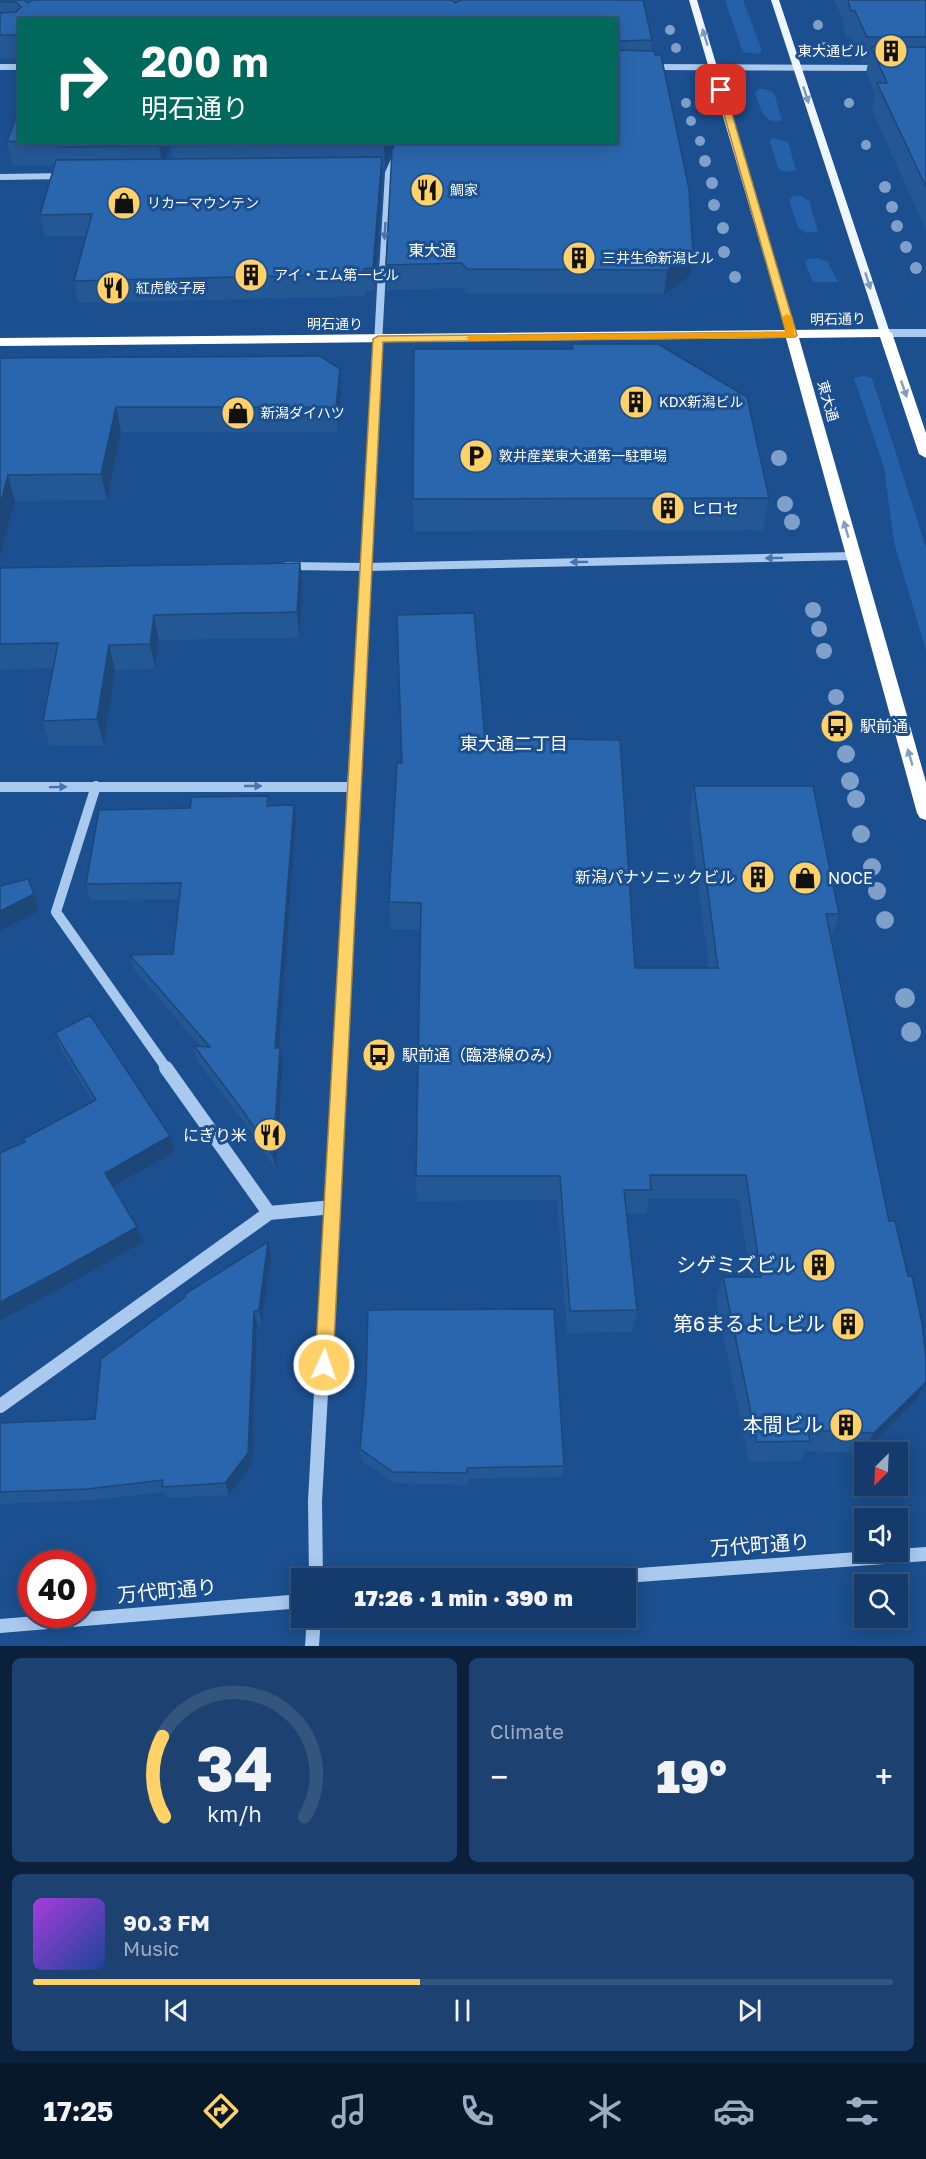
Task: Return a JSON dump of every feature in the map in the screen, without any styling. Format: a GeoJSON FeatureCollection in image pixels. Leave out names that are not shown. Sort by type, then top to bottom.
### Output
{"type":"FeatureCollection","features":[{"type":"Feature","properties":{"kind":"highway","name":"明石通り"},"geometry":{"type":"LineString","coordinates":[[0,342],[885,333]]}},
{"type":"Feature","properties":{"kind":"highway"},"geometry":{"type":"LineString","coordinates":[[885,333],[926,454]]}},
{"type":"Feature","properties":{"kind":"highway","name":"東大通"},"geometry":{"type":"LineString","coordinates":[[792,335],[926,813]]}},
{"type":"Feature","properties":{"kind":"main road","name":"東大通"},"geometry":{"type":"LineString","coordinates":[[693,0],[792,335]]}},
{"type":"Feature","properties":{"kind":"main road"},"geometry":{"type":"LineString","coordinates":[[775,0],[885,333]]}},
{"type":"Feature","properties":{"kind":"street"},"geometry":{"type":"LineString","coordinates":[[0,67],[18,67]]}},
{"type":"Feature","properties":{"kind":"street"},"geometry":{"type":"LineString","coordinates":[[646,68],[894,68]]}},
{"type":"Feature","properties":{"kind":"street"},"geometry":{"type":"LineString","coordinates":[[316,1568],[315,1501],[333,1207],[352,787],[367,567],[378,339],[388,173],[401,144]]}},
{"type":"Feature","properties":{"kind":"street"},"geometry":{"type":"LineString","coordinates":[[377,173],[388,173]]}},
{"type":"Feature","properties":{"kind":"street"},"geometry":{"type":"LineString","coordinates":[[0,177],[71,176]]}},
{"type":"Feature","properties":{"kind":"street"},"geometry":{"type":"LineString","coordinates":[[885,333],[926,333]]}},
{"type":"Feature","properties":{"kind":"street"},"geometry":{"type":"LineString","coordinates":[[272,566],[367,567],[853,556]]}},
{"type":"Feature","properties":{"kind":"street"},"geometry":{"type":"LineString","coordinates":[[96,786],[56,912],[269,1213]]}},
{"type":"Feature","properties":{"kind":"street"},"geometry":{"type":"LineString","coordinates":[[0,787],[352,787]]}},
{"type":"Feature","properties":{"kind":"street"},"geometry":{"type":"LineString","coordinates":[[0,1406],[269,1213],[333,1207]]}},
{"type":"Feature","properties":{"kind":"street","name":"万代町通り"},"geometry":{"type":"LineString","coordinates":[[636,1575],[926,1554]]}},
{"type":"Feature","properties":{"kind":"street","name":"万代町通り"},"geometry":{"type":"LineString","coordinates":[[0,1626],[291,1602]]}},
{"type":"Feature","properties":{"kind":"street"},"geometry":{"type":"LineString","coordinates":[[312,1646],[313,1628]]}},
{"type":"Feature","properties":{"kind":"shaded area"},"geometry":{"type":"Polygon","coordinates":[[[725,0],[743,0],[761,52],[756,54],[743,52],[725,0]]]}},
{"type":"Feature","properties":{"kind":"shaded area"},"geometry":{"type":"Polygon","coordinates":[[[759,89],[774,93],[782,120],[771,120],[764,114],[755,93],[759,89]]]}},
{"type":"Feature","properties":{"kind":"shaded area"},"geometry":{"type":"Polygon","coordinates":[[[772,138],[788,142],[796,170],[787,172],[779,170],[770,142],[772,138]]]}},
{"type":"Feature","properties":{"kind":"shaded area"},"geometry":{"type":"Polygon","coordinates":[[[794,196],[801,196],[809,201],[818,231],[807,233],[798,228],[789,200],[794,196]]]}},
{"type":"Feature","properties":{"kind":"shaded area"},"geometry":{"type":"Polygon","coordinates":[[[816,258],[827,261],[838,282],[813,282],[805,263],[808,259],[816,258]]]}},
{"type":"Feature","properties":{"kind":"shaded area"},"geometry":{"type":"Polygon","coordinates":[[[864,376],[872,378],[926,548],[926,651],[894,542],[884,467],[854,378],[864,376]]]}},
{"type":"Feature","properties":{"kind":"building"},"geometry":{"type":"Polygon","coordinates":[[[0,0],[25,0],[27,3],[33,0],[453,0],[455,3],[461,0],[643,0],[652,40],[618,41],[618,18],[18,18],[18,35],[0,35],[0,13],[16,12],[21,7],[16,2],[0,2],[0,0]]]}},
{"type":"Feature","properties":{"kind":"building"},"geometry":{"type":"Polygon","coordinates":[[[848,0],[926,0],[926,37],[867,37],[855,11],[851,11],[848,0]]]}},
{"type":"Feature","properties":{"kind":"building"},"geometry":{"type":"Polygon","coordinates":[[[871,47],[926,47],[926,187],[877,83],[887,83],[871,47]]]}},
{"type":"Feature","properties":{"kind":"building"},"geometry":{"type":"Polygon","coordinates":[[[618,50],[654,51],[655,55],[661,55],[689,189],[693,252],[667,270],[467,269],[462,263],[386,265],[392,150],[395,144],[618,144],[618,50]]]}},
{"type":"Feature","properties":{"kind":"building"},"geometry":{"type":"Polygon","coordinates":[[[18,113],[18,142],[7,141],[18,113]]]}},
{"type":"Feature","properties":{"kind":"building"},"geometry":{"type":"Polygon","coordinates":[[[60,144],[160,144],[159,146],[59,147],[60,144]]]}},
{"type":"Feature","properties":{"kind":"building"},"geometry":{"type":"Polygon","coordinates":[[[170,144],[384,144],[170,146],[170,144]]]}},
{"type":"Feature","properties":{"kind":"building"},"geometry":{"type":"Polygon","coordinates":[[[382,157],[373,268],[364,269],[364,274],[74,281],[92,214],[40,215],[56,160],[382,157]]]}},
{"type":"Feature","properties":{"kind":"building"},"geometry":{"type":"Polygon","coordinates":[[[572,344],[658,344],[747,397],[769,498],[413,499],[414,349],[573,349],[572,344]]]}},
{"type":"Feature","properties":{"kind":"building"},"geometry":{"type":"Polygon","coordinates":[[[320,356],[340,369],[336,407],[116,407],[101,474],[8,475],[0,505],[0,358],[320,356]]]}},
{"type":"Feature","properties":{"kind":"building"},"geometry":{"type":"Polygon","coordinates":[[[300,563],[297,612],[154,615],[150,644],[109,645],[97,719],[43,721],[58,643],[0,644],[0,568],[300,563]]]}},
{"type":"Feature","properties":{"kind":"building"},"geometry":{"type":"Polygon","coordinates":[[[474,613],[485,738],[620,740],[635,968],[718,968],[694,786],[813,786],[839,914],[826,914],[889,1221],[895,1221],[908,1276],[912,1276],[922,1323],[926,1358],[926,1382],[874,1433],[808,1430],[810,1441],[757,1442],[723,1277],[761,1277],[746,1175],[650,1175],[651,1190],[624,1190],[637,1310],[570,1311],[560,1176],[416,1176],[421,903],[389,902],[397,763],[402,763],[397,615],[474,613]]]}},
{"type":"Feature","properties":{"kind":"building"},"geometry":{"type":"Polygon","coordinates":[[[268,796],[267,806],[294,805],[275,1048],[280,1048],[273,1156],[241,1108],[194,1046],[210,1047],[130,955],[173,954],[181,883],[86,884],[99,810],[190,808],[192,797],[268,796]]]}},
{"type":"Feature","properties":{"kind":"building"},"geometry":{"type":"Polygon","coordinates":[[[28,879],[34,894],[0,911],[0,886],[28,879]]]}},
{"type":"Feature","properties":{"kind":"building"},"geometry":{"type":"Polygon","coordinates":[[[90,1015],[170,1136],[105,1173],[137,1227],[0,1302],[0,1153],[25,1142],[23,1139],[96,1100],[55,1033],[90,1015]]]}},
{"type":"Feature","properties":{"kind":"building"},"geometry":{"type":"Polygon","coordinates":[[[268,1242],[259,1310],[254,1311],[248,1453],[225,1483],[162,1487],[163,1480],[87,1489],[0,1492],[0,1423],[95,1419],[101,1359],[185,1297],[185,1294],[268,1242]]]}},
{"type":"Feature","properties":{"kind":"building"},"geometry":{"type":"Polygon","coordinates":[[[554,1309],[564,1466],[467,1468],[467,1473],[393,1472],[360,1449],[366,1384],[368,1310],[554,1309]]]}},
{"type":"Feature","properties":{"kind":"slow traffic"},"geometry":{"type":"LineString","coordinates":[[471,338],[792,335],[787,317]]}},
{"type":"Feature","properties":{"kind":"place","name":"東大通ビル"},"geometry":{"type":"Point","coordinates":[891,51]}},
{"type":"Feature","properties":{"kind":"place","name":"鯛家"},"geometry":{"type":"Point","coordinates":[427,190]}},
{"type":"Feature","properties":{"kind":"place","name":"リカーマウンテン"},"geometry":{"type":"Point","coordinates":[124,203]}},
{"type":"Feature","properties":{"kind":"place","name":"三井生命新潟ビル"},"geometry":{"type":"Point","coordinates":[579,258]}},
{"type":"Feature","properties":{"kind":"place","name":"アイ・エム第一ビル"},"geometry":{"type":"Point","coordinates":[251,275]}},
{"type":"Feature","properties":{"kind":"place","name":"紅虎餃子房"},"geometry":{"type":"Point","coordinates":[113,288]}},
{"type":"Feature","properties":{"kind":"place","name":"KDX新潟ビル"},"geometry":{"type":"Point","coordinates":[636,402]}},
{"type":"Feature","properties":{"kind":"place","name":"新潟ダイハツ"},"geometry":{"type":"Point","coordinates":[238,413]}},
{"type":"Feature","properties":{"kind":"place","name":"敦井産業東大通第一駐車場"},"geometry":{"type":"Point","coordinates":[476,456]}},
{"type":"Feature","properties":{"kind":"place","name":"ヒロセ"},"geometry":{"type":"Point","coordinates":[668,508]}},
{"type":"Feature","properties":{"kind":"place","name":"駅前通"},"geometry":{"type":"Point","coordinates":[837,726]}},
{"type":"Feature","properties":{"kind":"place","name":"新潟パナソニックビル"},"geometry":{"type":"Point","coordinates":[758,877]}},
{"type":"Feature","properties":{"kind":"place","name":"NOCE"},"geometry":{"type":"Point","coordinates":[805,878]}},
{"type":"Feature","properties":{"kind":"place","name":"駅前通（臨港線のみ）"},"geometry":{"type":"Point","coordinates":[379,1055]}},
{"type":"Feature","properties":{"kind":"place","name":"にぎり米"},"geometry":{"type":"Point","coordinates":[270,1135]}},
{"type":"Feature","properties":{"kind":"place","name":"シゲミズビル"},"geometry":{"type":"Point","coordinates":[819,1265]}},
{"type":"Feature","properties":{"kind":"place","name":"第6まるよしビル"},"geometry":{"type":"Point","coordinates":[848,1324]}},
{"type":"Feature","properties":{"kind":"place","name":"本間ビル"},"geometry":{"type":"Point","coordinates":[846,1425]}},
{"type":"Feature","properties":{"kind":"district","name":"東大通"},"geometry":{"type":"Point","coordinates":[432,250]}},
{"type":"Feature","properties":{"kind":"district","name":"東大通二丁目"},"geometry":{"type":"Point","coordinates":[514,744]}},
{"type":"Feature","properties":{"kind":"route"},"geometry":{"type":"LineString","coordinates":[[324,1365],[352,787],[367,567],[378,339],[792,335],[721,90]]}}]}
